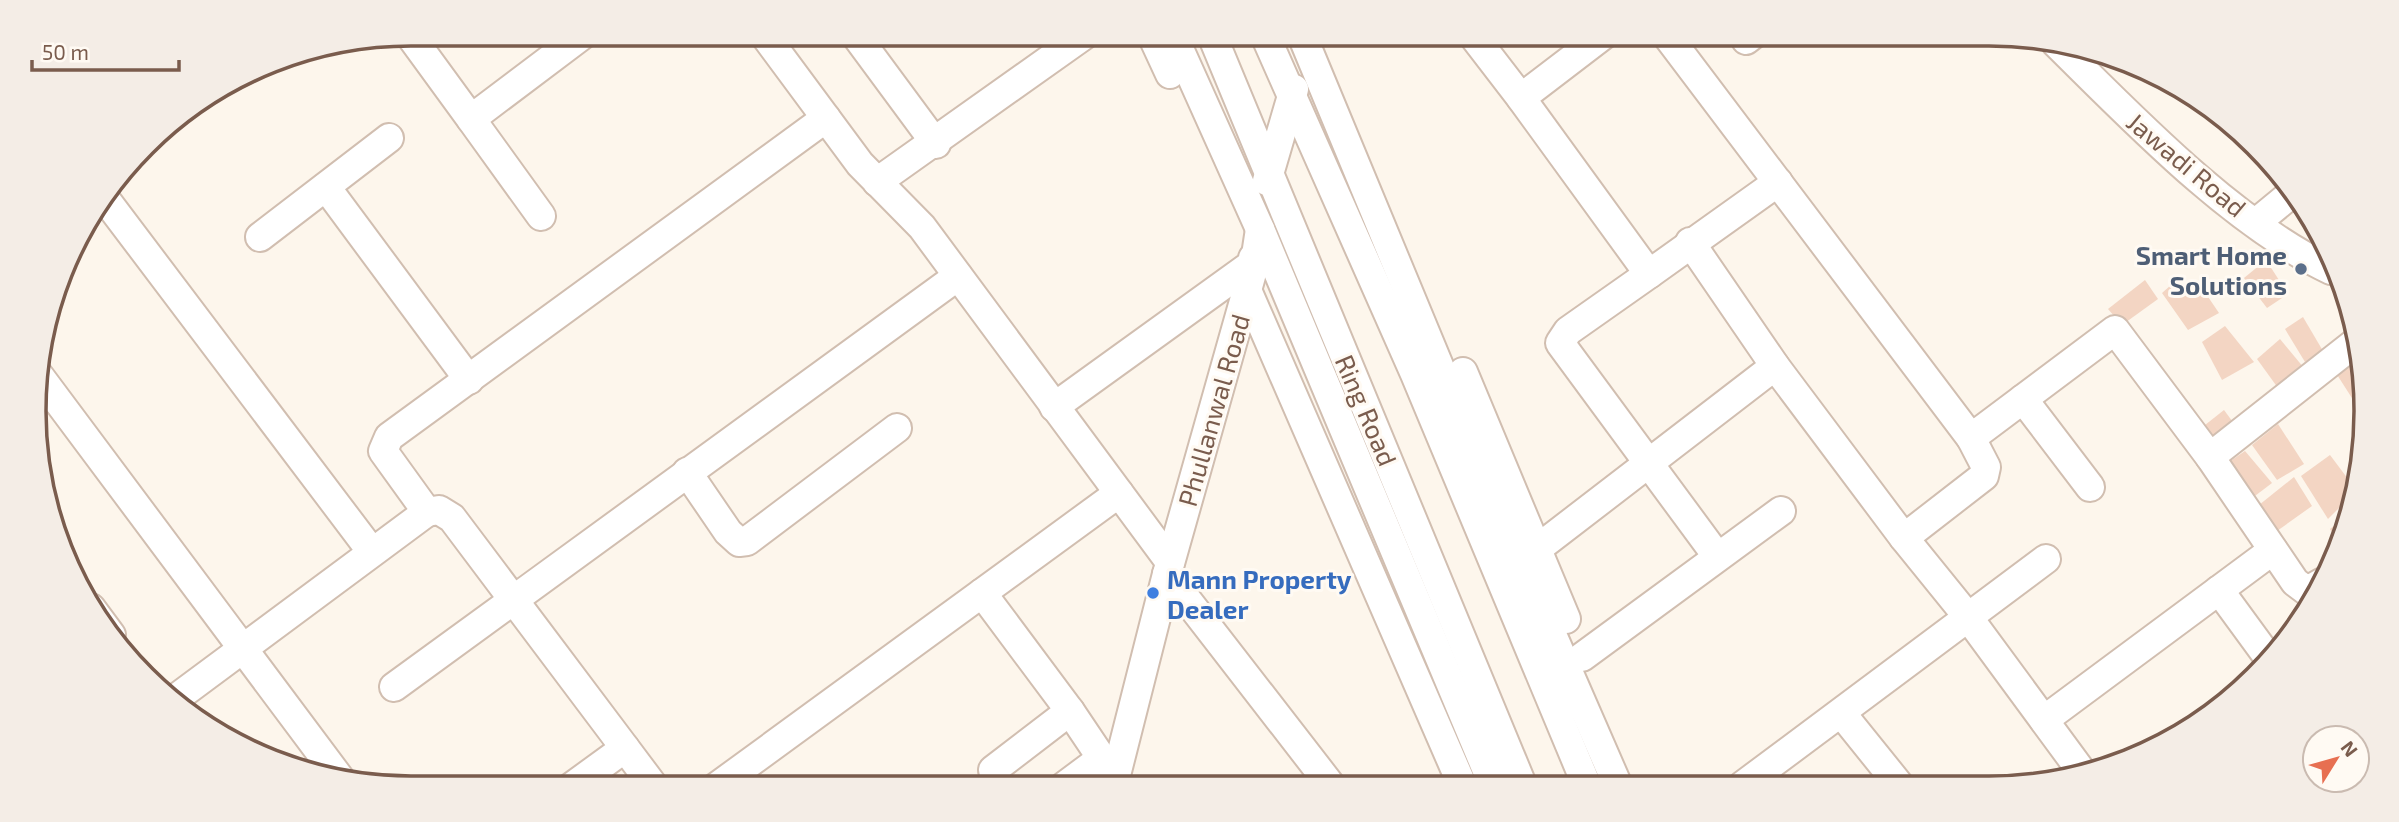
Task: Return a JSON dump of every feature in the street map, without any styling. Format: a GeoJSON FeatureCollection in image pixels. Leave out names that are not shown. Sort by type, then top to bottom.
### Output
{"type":"FeatureCollection","features":[{"type":"Feature","properties":{"kind":"street"},"geometry":{"type":"LineString","coordinates":[[418,46],[541,216]]}},
{"type":"Feature","properties":{"kind":"street"},"geometry":{"type":"LineString","coordinates":[[471,119],[568,46]]}},
{"type":"Feature","properties":{"kind":"street"},"geometry":{"type":"LineString","coordinates":[[773,46],[877,182],[922,227],[1324,776]]}},
{"type":"Feature","properties":{"kind":"street"},"geometry":{"type":"LineString","coordinates":[[864,46],[936,144]]}},
{"type":"Feature","properties":{"kind":"street"},"geometry":{"type":"LineString","coordinates":[[877,182],[936,144],[1069,46]]}},
{"type":"Feature","properties":{"kind":"street"},"geometry":{"type":"LineString","coordinates":[[1054,407],[1255,262],[1157,46]]}},
{"type":"Feature","properties":{"kind":"street"},"geometry":{"type":"LineString","coordinates":[[1178,46],[1260,229],[1489,776]]}},
{"type":"Feature","properties":{"kind":"street","name":"Ring Road"},"geometry":{"type":"LineString","coordinates":[[1216,46],[1518,776]]}},
{"type":"Feature","properties":{"kind":"street"},"geometry":{"type":"LineString","coordinates":[[1269,46],[1415,374],[1583,776]]}},
{"type":"Feature","properties":{"kind":"street","name":"Phullanwal Road"},"geometry":{"type":"LineString","coordinates":[[1110,775],[1255,262],[1268,174],[1307,46]]}},
{"type":"Feature","properties":{"kind":"street"},"geometry":{"type":"LineString","coordinates":[[1314,46],[1538,550],[1632,776]]}},
{"type":"Feature","properties":{"kind":"street"},"geometry":{"type":"LineString","coordinates":[[1314,46],[1517,554],[1614,776]]}},
{"type":"Feature","properties":{"kind":"street"},"geometry":{"type":"LineString","coordinates":[[1481,46],[1649,274]]}},
{"type":"Feature","properties":{"kind":"street"},"geometry":{"type":"LineString","coordinates":[[1521,98],[1589,46]]}},
{"type":"Feature","properties":{"kind":"street"},"geometry":{"type":"LineString","coordinates":[[1675,46],[1971,438],[1986,467],[1984,476],[1904,538]]}},
{"type":"Feature","properties":{"kind":"street","name":"Jawadi Road"},"geometry":{"type":"LineString","coordinates":[[2068,55],[2170,153],[2256,222],[2301,255],[2324,266]]}},
{"type":"Feature","properties":{"kind":"street"},"geometry":{"type":"LineString","coordinates":[[427,512],[383,451],[384,443],[826,118]]}},
{"type":"Feature","properties":{"kind":"street"},"geometry":{"type":"LineString","coordinates":[[260,237],[390,138]]}},
{"type":"Feature","properties":{"kind":"street"},"geometry":{"type":"LineString","coordinates":[[1717,556],[1560,342],[1568,331],[1778,182]]}},
{"type":"Feature","properties":{"kind":"street"},"geometry":{"type":"LineString","coordinates":[[326,187],[469,380]]}},
{"type":"Feature","properties":{"kind":"street"},"geometry":{"type":"LineString","coordinates":[[2256,222],[2285,199]]}},
{"type":"Feature","properties":{"kind":"street"},"geometry":{"type":"LineString","coordinates":[[109,205],[372,552]]}},
{"type":"Feature","properties":{"kind":"street"},"geometry":{"type":"LineString","coordinates":[[1690,242],[1775,366],[1904,538],[1968,617],[2077,765]]}},
{"type":"Feature","properties":{"kind":"street"},"geometry":{"type":"LineString","coordinates":[[394,687],[958,276]]}},
{"type":"Feature","properties":{"kind":"street"},"geometry":{"type":"LineString","coordinates":[[1247,290],[1458,776]]}},
{"type":"Feature","properties":{"kind":"street"},"geometry":{"type":"LineString","coordinates":[[1971,438],[2115,330],[2210,457],[2300,587],[2307,591]]}},
{"type":"Feature","properties":{"kind":"street"},"geometry":{"type":"LineString","coordinates":[[2210,457],[2348,349]]}},
{"type":"Feature","properties":{"kind":"street"},"geometry":{"type":"LineString","coordinates":[[1538,550],[1775,366]]}},
{"type":"Feature","properties":{"kind":"street"},"geometry":{"type":"LineString","coordinates":[[46,385],[332,767]]}},
{"type":"Feature","properties":{"kind":"street"},"geometry":{"type":"LineString","coordinates":[[2023,399],[2090,487]]}},
{"type":"Feature","properties":{"kind":"street"},"geometry":{"type":"LineString","coordinates":[[687,472],[728,532],[739,542],[747,541],[897,428]]}},
{"type":"Feature","properties":{"kind":"street"},"geometry":{"type":"LineString","coordinates":[[731,776],[1119,493]]}},
{"type":"Feature","properties":{"kind":"street"},"geometry":{"type":"LineString","coordinates":[[180,695],[427,512],[439,510],[452,518],[646,776]]}},
{"type":"Feature","properties":{"kind":"street"},"geometry":{"type":"LineString","coordinates":[[1582,657],[1781,511]]}},
{"type":"Feature","properties":{"kind":"street"},"geometry":{"type":"LineString","coordinates":[[2044,720],[2273,550]]}},
{"type":"Feature","properties":{"kind":"street"},"geometry":{"type":"LineString","coordinates":[[1756,776],[2046,559]]}},
{"type":"Feature","properties":{"kind":"street"},"geometry":{"type":"LineString","coordinates":[[2219,590],[2264,651]]}},
{"type":"Feature","properties":{"kind":"street"},"geometry":{"type":"LineString","coordinates":[[982,593],[1070,711],[1110,775]]}},
{"type":"Feature","properties":{"kind":"street"},"geometry":{"type":"LineString","coordinates":[[993,770],[1070,711]]}},
{"type":"Feature","properties":{"kind":"street"},"geometry":{"type":"LineString","coordinates":[[1842,714],[1892,776]]}},
{"type":"Feature","properties":{"kind":"street"},"geometry":{"type":"LineString","coordinates":[[586,776],[625,748]]}},
{"type":"Feature","properties":{"kind":"building"},"geometry":{"type":"Polygon","coordinates":[[[2266,260],[2288,294],[2267,308],[2244,278],[2266,260]]]}},
{"type":"Feature","properties":{"kind":"building"},"geometry":{"type":"Polygon","coordinates":[[[2179,278],[2190,293],[2202,288],[2219,313],[2188,330],[2162,293],[2179,278]]]}},
{"type":"Feature","properties":{"kind":"building"},"geometry":{"type":"Polygon","coordinates":[[[2145,280],[2158,299],[2122,325],[2108,309],[2145,280]]]}},
{"type":"Feature","properties":{"kind":"building"},"geometry":{"type":"Polygon","coordinates":[[[2303,317],[2323,351],[2305,362],[2285,329],[2303,317]]]}},
{"type":"Feature","properties":{"kind":"building"},"geometry":{"type":"Polygon","coordinates":[[[2225,326],[2254,362],[2222,380],[2202,342],[2225,326]]]}},
{"type":"Feature","properties":{"kind":"building"},"geometry":{"type":"Polygon","coordinates":[[[2280,339],[2304,368],[2278,388],[2257,359],[2280,339]]]}},
{"type":"Feature","properties":{"kind":"building"},"geometry":{"type":"Polygon","coordinates":[[[2350,362],[2354,401],[2334,370],[2350,362]]]}},
{"type":"Feature","properties":{"kind":"building"},"geometry":{"type":"Polygon","coordinates":[[[2224,410],[2238,429],[2213,444],[2200,429],[2224,410]]]}},
{"type":"Feature","properties":{"kind":"building"},"geometry":{"type":"Polygon","coordinates":[[[2278,424],[2304,464],[2277,480],[2252,445],[2278,424]]]}},
{"type":"Feature","properties":{"kind":"building"},"geometry":{"type":"Polygon","coordinates":[[[2245,451],[2272,483],[2247,502],[2226,464],[2245,451]]]}},
{"type":"Feature","properties":{"kind":"building"},"geometry":{"type":"Polygon","coordinates":[[[2330,455],[2347,477],[2341,506],[2328,519],[2301,476],[2330,455]]]}},
{"type":"Feature","properties":{"kind":"building"},"geometry":{"type":"Polygon","coordinates":[[[2294,477],[2312,506],[2277,531],[2259,505],[2294,477]]]}},
{"type":"Feature","properties":{"kind":"place","name":"Smart Home Solutions"},"geometry":{"type":"Point","coordinates":[2301,269]}},
{"type":"Feature","properties":{"kind":"place","name":"Mann Property Dealer"},"geometry":{"type":"Point","coordinates":[1153,593]}}]}
